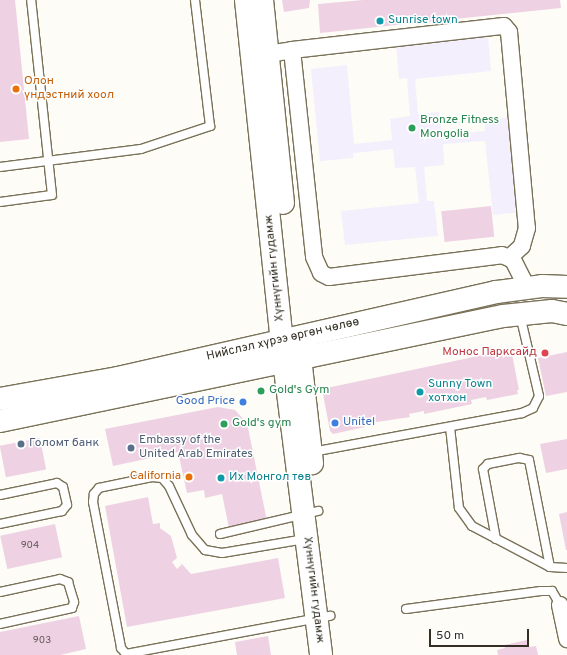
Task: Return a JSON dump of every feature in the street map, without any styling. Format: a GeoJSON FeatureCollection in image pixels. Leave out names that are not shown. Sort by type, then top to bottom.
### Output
{"type":"FeatureCollection","features":[{"type":"Feature","properties":{"kind":"main road","name":"Хүннүгийн гудамж"},"geometry":{"type":"LineString","coordinates":[[246,0],[290,337]]}},
{"type":"Feature","properties":{"kind":"main road","name":"Хүннүгийн гудамж"},"geometry":{"type":"LineString","coordinates":[[262,0],[268,54],[292,360],[323,617],[321,655]]}},
{"type":"Feature","properties":{"kind":"main road","name":"Нийслэл хүрээ өргөн чөлөө"},"geometry":{"type":"LineString","coordinates":[[0,399],[118,378],[290,337],[527,288],[567,287]]}},
{"type":"Feature","properties":{"kind":"main road","name":"Нийслэл хүрээ өргөн чөлөө"},"geometry":{"type":"LineString","coordinates":[[0,421],[520,314],[552,311],[567,314]]}},
{"type":"Feature","properties":{"kind":"main road","name":"Хүннүгийн гудамж"},"geometry":{"type":"LineString","coordinates":[[292,360],[311,453],[310,512],[306,539],[323,617],[334,655]]}},
{"type":"Feature","properties":{"kind":"street"},"geometry":{"type":"LineString","coordinates":[[268,54],[504,26],[509,32],[528,228],[522,246],[510,258]]}},
{"type":"Feature","properties":{"kind":"street"},"geometry":{"type":"LineString","coordinates":[[292,50],[314,257],[321,273],[329,277],[500,255],[510,258],[527,288]]}},
{"type":"Feature","properties":{"kind":"street"},"geometry":{"type":"LineString","coordinates":[[560,605],[567,639]]}},
{"type":"Feature","properties":{"kind":"lane"},"geometry":{"type":"LineString","coordinates":[[0,202],[50,196],[49,162],[31,0]]}},
{"type":"Feature","properties":{"kind":"lane"},"geometry":{"type":"LineString","coordinates":[[0,167],[49,162],[141,149],[210,126],[195,0]]}},
{"type":"Feature","properties":{"kind":"lane"},"geometry":{"type":"LineString","coordinates":[[311,453],[522,413],[533,408],[539,396],[520,314]]}},
{"type":"Feature","properties":{"kind":"lane"},"geometry":{"type":"LineString","coordinates":[[450,427],[459,508],[472,526],[550,568],[567,568]]}},
{"type":"Feature","properties":{"kind":"lane"},"geometry":{"type":"LineString","coordinates":[[496,539],[483,469],[488,464],[511,460],[529,460],[550,568]]}},
{"type":"Feature","properties":{"kind":"lane"},"geometry":{"type":"LineString","coordinates":[[306,539],[222,553],[204,550],[192,535],[169,486],[162,478],[152,477],[100,488],[94,494],[93,502],[123,654],[323,617]]}},
{"type":"Feature","properties":{"kind":"lane"},"geometry":{"type":"LineString","coordinates":[[0,495],[57,483],[63,487],[67,505],[62,511],[0,524]]}},
{"type":"Feature","properties":{"kind":"lane"},"geometry":{"type":"LineString","coordinates":[[220,534],[310,512]]}},
{"type":"Feature","properties":{"kind":"lane"},"geometry":{"type":"LineString","coordinates":[[0,592],[60,579],[68,582],[74,602],[72,608],[0,624]]}},
{"type":"Feature","properties":{"kind":"lane"},"geometry":{"type":"LineString","coordinates":[[406,609],[541,591],[552,591],[560,605]]}},
{"type":"Feature","properties":{"kind":"shaded area"},"geometry":{"type":"Polygon","coordinates":[[[488,36],[491,71],[415,79],[418,114],[439,112],[442,135],[485,131],[485,120],[514,117],[523,212],[493,215],[485,141],[443,144],[444,165],[424,167],[427,201],[434,201],[438,236],[345,245],[341,211],[419,203],[415,167],[395,168],[393,149],[353,153],[353,158],[320,161],[311,69],[347,65],[354,144],[392,140],[390,119],[410,116],[407,78],[399,79],[396,45],[488,36]]]}},
{"type":"Feature","properties":{"kind":"building"},"geometry":{"type":"Polygon","coordinates":[[[0,0],[15,0],[29,139],[0,142],[0,0]]]}},
{"type":"Feature","properties":{"kind":"building"},"geometry":{"type":"Polygon","coordinates":[[[282,0],[310,0],[309,8],[284,12],[282,0]]]}},
{"type":"Feature","properties":{"kind":"building","name":"Sunrise town"},"geometry":{"type":"Polygon","coordinates":[[[363,0],[560,0],[561,8],[320,33],[318,4],[363,0]]]}},
{"type":"Feature","properties":{"kind":"building"},"geometry":{"type":"Polygon","coordinates":[[[491,206],[494,237],[445,242],[441,211],[491,206]]]}},
{"type":"Feature","properties":{"kind":"building","name":"Sunny Town хотхон"},"geometry":{"type":"Polygon","coordinates":[[[511,349],[519,390],[517,390],[518,394],[487,400],[486,397],[471,400],[472,404],[424,414],[424,411],[409,414],[410,417],[364,424],[365,427],[333,434],[330,431],[322,389],[511,349]]]}},
{"type":"Feature","properties":{"kind":"building"},"geometry":{"type":"Polygon","coordinates":[[[567,352],[567,392],[546,396],[538,358],[567,352]]]}},
{"type":"Feature","properties":{"kind":"building","name":"Их Монгол төв"},"geometry":{"type":"Polygon","coordinates":[[[218,407],[235,410],[247,423],[267,521],[229,528],[222,494],[205,498],[204,490],[187,493],[178,452],[113,466],[105,429],[218,407]]]}},
{"type":"Feature","properties":{"kind":"building"},"geometry":{"type":"Polygon","coordinates":[[[40,438],[46,469],[6,477],[0,446],[40,438]]]}},
{"type":"Feature","properties":{"kind":"building"},"geometry":{"type":"Polygon","coordinates":[[[567,439],[567,469],[546,473],[540,444],[567,439]]]}},
{"type":"Feature","properties":{"kind":"building"},"geometry":{"type":"Polygon","coordinates":[[[148,497],[153,524],[160,523],[160,528],[171,536],[177,558],[172,562],[177,569],[182,564],[191,574],[278,558],[285,598],[127,627],[105,506],[148,497]]]}},
{"type":"Feature","properties":{"kind":"building"},"geometry":{"type":"Polygon","coordinates":[[[567,512],[567,550],[566,550],[559,514],[567,512]]]}},
{"type":"Feature","properties":{"kind":"building"},"geometry":{"type":"Polygon","coordinates":[[[55,524],[62,557],[7,569],[0,536],[55,524]]]}},
{"type":"Feature","properties":{"kind":"building"},"geometry":{"type":"Polygon","coordinates":[[[79,616],[86,649],[60,655],[0,655],[0,632],[79,616]]]}},
{"type":"Feature","properties":{"kind":"building"},"geometry":{"type":"Polygon","coordinates":[[[268,636],[271,655],[237,655],[235,642],[268,636]]]}},
{"type":"Feature","properties":{"kind":"building"},"geometry":{"type":"Polygon","coordinates":[[[527,640],[529,647],[536,646],[538,655],[498,655],[497,650],[505,648],[504,645],[527,640]]]}},
{"type":"Feature","properties":{"kind":"place","name":"Sunrise town"},"geometry":{"type":"Point","coordinates":[380,21]}},
{"type":"Feature","properties":{"kind":"place","name":"Олон үндэстний хоол"},"geometry":{"type":"Point","coordinates":[16,89]}},
{"type":"Feature","properties":{"kind":"place","name":"Bronze Fitness Mongolia"},"geometry":{"type":"Point","coordinates":[412,128]}},
{"type":"Feature","properties":{"kind":"place","name":"Монос Парксайд"},"geometry":{"type":"Point","coordinates":[545,353]}},
{"type":"Feature","properties":{"kind":"place","name":"Gold's Gym"},"geometry":{"type":"Point","coordinates":[261,391]}},
{"type":"Feature","properties":{"kind":"place","name":"Sunny Town хотхон"},"geometry":{"type":"Point","coordinates":[420,392]}},
{"type":"Feature","properties":{"kind":"place","name":"Good Price"},"geometry":{"type":"Point","coordinates":[243,402]}},
{"type":"Feature","properties":{"kind":"place","name":"Unitel"},"geometry":{"type":"Point","coordinates":[335,423]}},
{"type":"Feature","properties":{"kind":"place","name":"Gold's gym"},"geometry":{"type":"Point","coordinates":[224,424]}},
{"type":"Feature","properties":{"kind":"place","name":"Голомт банк"},"geometry":{"type":"Point","coordinates":[21,444]}},
{"type":"Feature","properties":{"kind":"place","name":"Embassy of the United Arab Emirates"},"geometry":{"type":"Point","coordinates":[131,448]}},
{"type":"Feature","properties":{"kind":"place","name":"California"},"geometry":{"type":"Point","coordinates":[189,477]}},
{"type":"Feature","properties":{"kind":"place","name":"Их Монгол төв"},"geometry":{"type":"Point","coordinates":[221,478]}}]}
